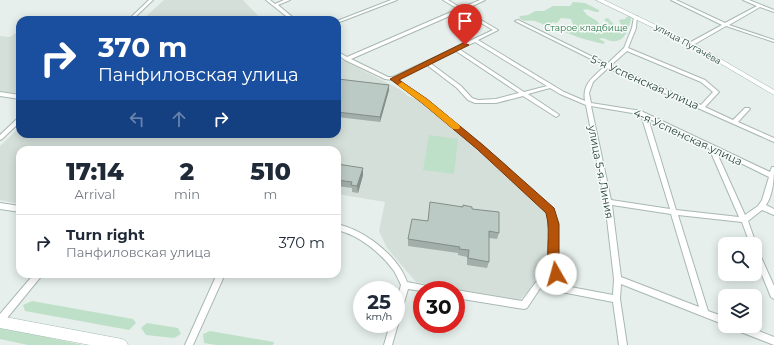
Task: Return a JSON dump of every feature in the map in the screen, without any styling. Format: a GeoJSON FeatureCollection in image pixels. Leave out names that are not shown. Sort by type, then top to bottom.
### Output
{"type":"FeatureCollection","features":[{"type":"Feature","properties":{"kind":"street"},"geometry":{"type":"LineString","coordinates":[[134,16],[151,0]]}},
{"type":"Feature","properties":{"kind":"street"},"geometry":{"type":"LineString","coordinates":[[268,0],[289,16]]}},
{"type":"Feature","properties":{"kind":"street"},"geometry":{"type":"LineString","coordinates":[[275,5],[288,0]]}},
{"type":"Feature","properties":{"kind":"street"},"geometry":{"type":"LineString","coordinates":[[341,20],[395,0]]}},
{"type":"Feature","properties":{"kind":"street"},"geometry":{"type":"LineString","coordinates":[[394,79],[496,30],[445,0]]}},
{"type":"Feature","properties":{"kind":"street"},"geometry":{"type":"LineString","coordinates":[[347,59],[483,0]]}},
{"type":"Feature","properties":{"kind":"street","name":"улица Пугачёва"},"geometry":{"type":"LineString","coordinates":[[599,0],[691,44],[774,93]]}},
{"type":"Feature","properties":{"kind":"street"},"geometry":{"type":"LineString","coordinates":[[673,0],[726,26],[774,41]]}},
{"type":"Feature","properties":{"kind":"street"},"geometry":{"type":"LineString","coordinates":[[746,0],[773,10]]}},
{"type":"Feature","properties":{"kind":"street"},"geometry":{"type":"LineString","coordinates":[[691,44],[760,6]]}},
{"type":"Feature","properties":{"kind":"street","name":"улица 5-я Линия"},"geometry":{"type":"LineString","coordinates":[[623,345],[616,299],[618,279],[608,202],[586,93],[591,81],[626,49],[634,28],[636,17]]}},
{"type":"Feature","properties":{"kind":"street","name":"5-я Успенская улица"},"geometry":{"type":"LineString","coordinates":[[517,21],[608,66],[774,140]]}},
{"type":"Feature","properties":{"kind":"street","name":"4-я Успенская улица"},"geometry":{"type":"LineString","coordinates":[[475,40],[549,86],[587,104],[634,110],[711,147],[773,173]]}},
{"type":"Feature","properties":{"kind":"street"},"geometry":{"type":"LineString","coordinates":[[456,49],[556,115]]}},
{"type":"Feature","properties":{"kind":"street"},"geometry":{"type":"LineString","coordinates":[[626,49],[703,81],[716,92],[701,108]]}},
{"type":"Feature","properties":{"kind":"street"},"geometry":{"type":"LineString","coordinates":[[341,55],[387,78],[394,79],[425,101],[550,211],[554,224],[554,265],[557,283],[539,284]]}},
{"type":"Feature","properties":{"kind":"street"},"geometry":{"type":"LineString","coordinates":[[427,63],[459,87],[470,99],[477,102],[496,100],[549,86]]}},
{"type":"Feature","properties":{"kind":"street"},"geometry":{"type":"LineString","coordinates":[[0,94],[16,96]]}},
{"type":"Feature","properties":{"kind":"street"},"geometry":{"type":"LineString","coordinates":[[734,122],[747,109]]}},
{"type":"Feature","properties":{"kind":"street"},"geometry":{"type":"LineString","coordinates":[[644,115],[705,313]]}},
{"type":"Feature","properties":{"kind":"street"},"geometry":{"type":"LineString","coordinates":[[0,138],[16,123]]}},
{"type":"Feature","properties":{"kind":"street"},"geometry":{"type":"LineString","coordinates":[[711,147],[750,237]]}},
{"type":"Feature","properties":{"kind":"street"},"geometry":{"type":"LineString","coordinates":[[608,202],[674,212],[744,220],[761,206],[768,194],[773,173]]}},
{"type":"Feature","properties":{"kind":"street"},"geometry":{"type":"LineString","coordinates":[[0,206],[16,209]]}},
{"type":"Feature","properties":{"kind":"street"},"geometry":{"type":"LineString","coordinates":[[761,206],[774,212]]}},
{"type":"Feature","properties":{"kind":"street"},"geometry":{"type":"LineString","coordinates":[[341,227],[361,237],[379,251],[396,269],[403,281]]}},
{"type":"Feature","properties":{"kind":"street"},"geometry":{"type":"LineString","coordinates":[[762,267],[774,295]]}},
{"type":"Feature","properties":{"kind":"street"},"geometry":{"type":"LineString","coordinates":[[36,278],[0,321],[122,345]]}},
{"type":"Feature","properties":{"kind":"street"},"geometry":{"type":"LineString","coordinates":[[189,345],[219,278]]}},
{"type":"Feature","properties":{"kind":"street"},"geometry":{"type":"LineString","coordinates":[[618,279],[718,318]]}},
{"type":"Feature","properties":{"kind":"street"},"geometry":{"type":"LineString","coordinates":[[465,295],[524,305],[539,284]]}},
{"type":"Feature","properties":{"kind":"street"},"geometry":{"type":"LineString","coordinates":[[539,284],[616,299]]}},
{"type":"Feature","properties":{"kind":"street"},"geometry":{"type":"LineString","coordinates":[[405,285],[413,286]]}},
{"type":"Feature","properties":{"kind":"street"},"geometry":{"type":"LineString","coordinates":[[388,345],[391,333]]}},
{"type":"Feature","properties":{"kind":"street"},"geometry":{"type":"LineString","coordinates":[[754,333],[774,341]]}},
{"type":"Feature","properties":{"kind":"shaded area"},"geometry":{"type":"Polygon","coordinates":[[[164,0],[243,0],[258,16],[146,16],[164,0]]]}},
{"type":"Feature","properties":{"kind":"shaded area"},"geometry":{"type":"Polygon","coordinates":[[[16,33],[16,93],[0,91],[0,36],[10,37],[16,33]]]}},
{"type":"Feature","properties":{"kind":"shaded area"},"geometry":{"type":"Polygon","coordinates":[[[341,59],[401,90],[408,96],[421,101],[547,212],[550,268],[520,300],[465,290],[465,281],[415,281],[387,248],[379,231],[385,202],[341,195],[341,146],[16,146],[16,203],[0,200],[0,146],[16,131],[16,138],[341,138],[341,59]]]}},
{"type":"Feature","properties":{"kind":"green space","name":"Старое кладбище"},"geometry":{"type":"Polygon","coordinates":[[[573,2],[585,3],[599,10],[599,12],[597,12],[587,9],[583,10],[603,28],[610,27],[604,19],[608,18],[618,29],[623,31],[619,20],[625,19],[628,16],[631,17],[629,27],[623,38],[616,41],[611,41],[604,38],[599,39],[605,42],[603,44],[580,38],[565,32],[564,30],[573,29],[574,27],[571,19],[561,18],[557,23],[552,22],[551,25],[544,25],[519,18],[520,16],[528,15],[535,11],[544,11],[553,6],[570,6],[573,2]]]}},
{"type":"Feature","properties":{"kind":"green space"},"geometry":{"type":"Polygon","coordinates":[[[429,135],[458,139],[454,174],[423,170],[429,135]]]}},
{"type":"Feature","properties":{"kind":"green space"},"geometry":{"type":"Polygon","coordinates":[[[32,301],[133,319],[136,323],[129,330],[25,311],[23,305],[32,301]]]}},
{"type":"Feature","properties":{"kind":"green space"},"geometry":{"type":"Polygon","coordinates":[[[147,323],[178,328],[181,334],[174,338],[146,335],[141,328],[147,323]]]}},
{"type":"Feature","properties":{"kind":"green space"},"geometry":{"type":"Polygon","coordinates":[[[0,327],[83,345],[28,345],[0,339],[0,327]]]}},
{"type":"Feature","properties":{"kind":"green space"},"geometry":{"type":"Polygon","coordinates":[[[210,331],[274,342],[273,345],[216,345],[204,343],[203,334],[210,331]]]}},
{"type":"Feature","properties":{"kind":"building"},"geometry":{"type":"Polygon","coordinates":[[[341,79],[389,85],[380,117],[341,112],[341,79]]]}},
{"type":"Feature","properties":{"kind":"building"},"geometry":{"type":"Polygon","coordinates":[[[341,165],[363,168],[357,186],[351,185],[352,182],[341,181],[341,165]]]}},
{"type":"Feature","properties":{"kind":"building"},"geometry":{"type":"Polygon","coordinates":[[[430,202],[463,207],[463,205],[472,207],[472,209],[499,212],[499,233],[489,231],[489,262],[468,258],[469,250],[459,249],[460,247],[408,239],[412,219],[428,221],[430,202]]]}},
{"type":"Feature","properties":{"kind":"slow traffic"},"geometry":{"type":"LineString","coordinates":[[402,85],[425,101],[456,127]]}},
{"type":"Feature","properties":{"kind":"route"},"geometry":{"type":"LineString","coordinates":[[465,45],[394,79],[425,101],[480,147],[550,211],[554,224],[554,265],[556,274]]}}]}
